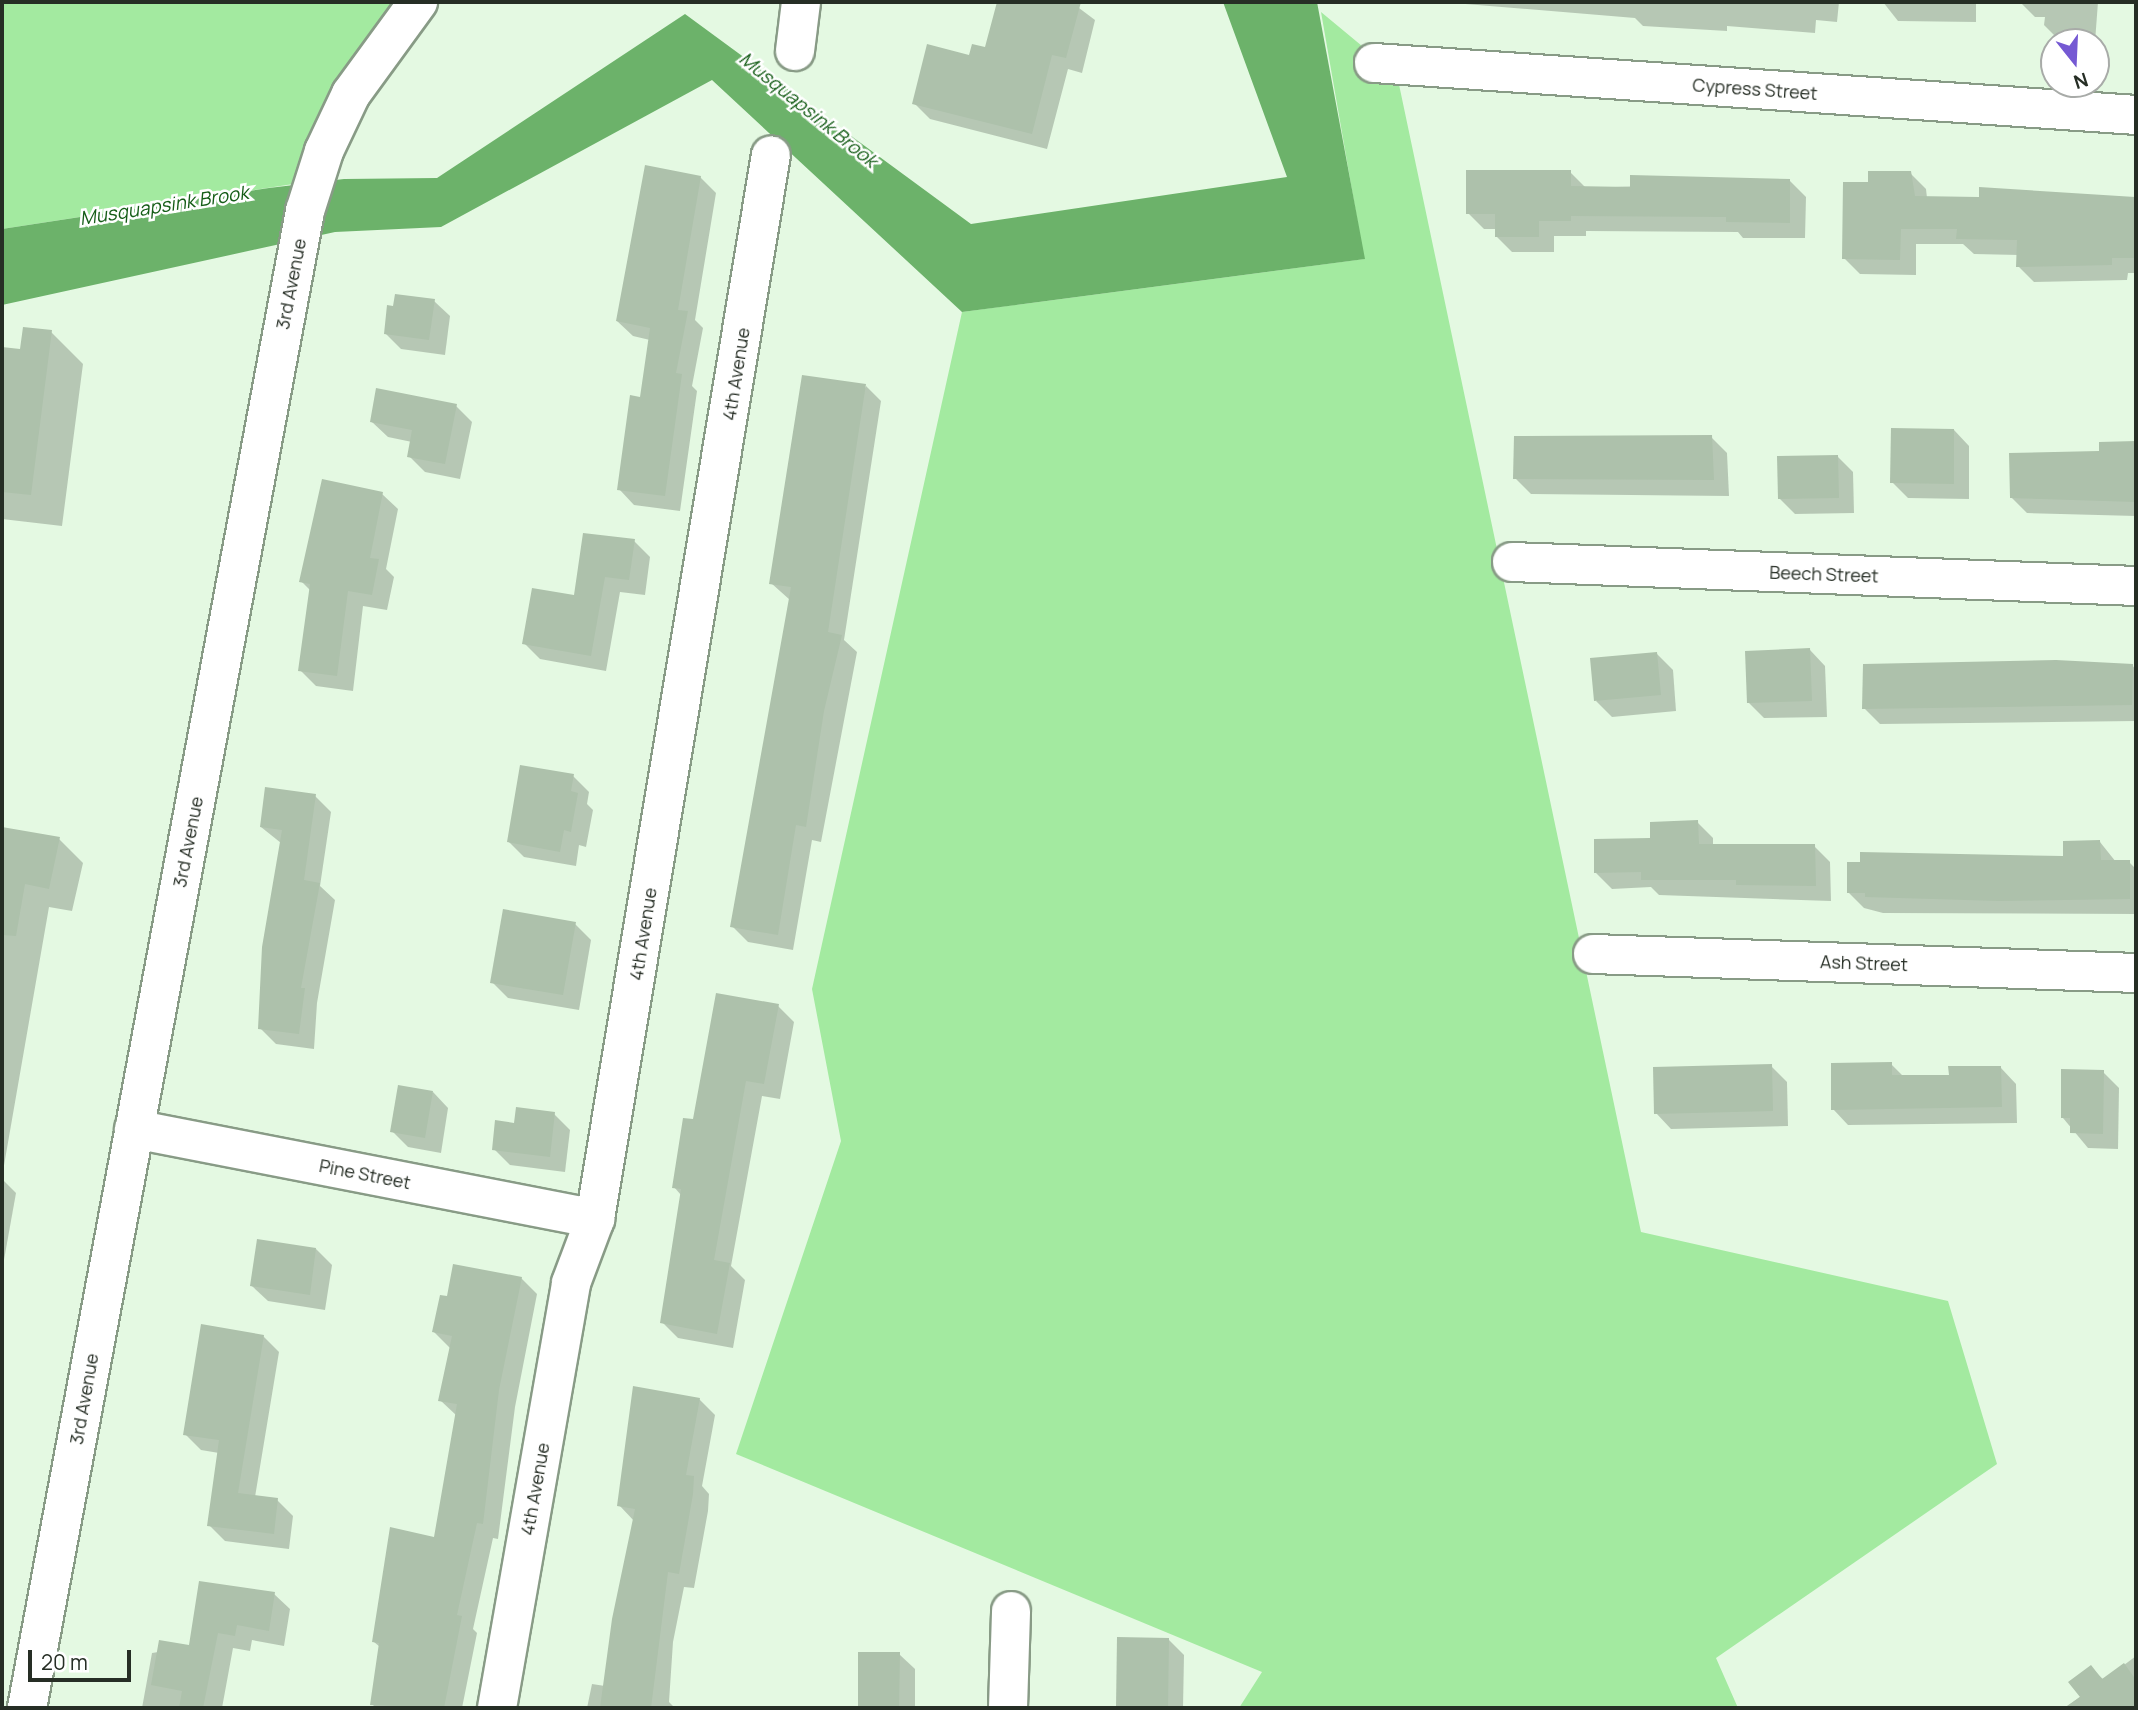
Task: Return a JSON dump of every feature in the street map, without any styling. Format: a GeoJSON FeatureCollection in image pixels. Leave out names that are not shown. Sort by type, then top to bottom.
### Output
{"type":"FeatureCollection","features":[{"type":"Feature","properties":{"kind":"street","name":"3rd Avenue"},"geometry":{"type":"LineString","coordinates":[[27,1708],[298,247],[313,181],[351,94],[418,2]]}},
{"type":"Feature","properties":{"kind":"street"},"geometry":{"type":"LineString","coordinates":[[795,51],[802,2]]}},
{"type":"Feature","properties":{"kind":"street","name":"Cypress Street"},"geometry":{"type":"LineString","coordinates":[[1374,63],[2136,115]]}},
{"type":"Feature","properties":{"kind":"street","name":"4th Avenue"},"geometry":{"type":"LineString","coordinates":[[497,1708],[571,1283],[595,1219],[771,155]]}},
{"type":"Feature","properties":{"kind":"street","name":"Beech Street"},"geometry":{"type":"LineString","coordinates":[[1512,562],[2136,586]]}},
{"type":"Feature","properties":{"kind":"street","name":"Ash Street"},"geometry":{"type":"LineString","coordinates":[[1592,954],[2136,973]]}},
{"type":"Feature","properties":{"kind":"street","name":"Pine Street"},"geometry":{"type":"LineString","coordinates":[[134,1129],[595,1219]]}},
{"type":"Feature","properties":{"kind":"street"},"geometry":{"type":"LineString","coordinates":[[1008,1708],[1011,1611]]}},
{"type":"Feature","properties":{"kind":"shaded area"},"geometry":{"type":"Polygon","coordinates":[[[2,2],[418,2],[313,181],[2,229],[2,2]]]}},
{"type":"Feature","properties":{"kind":"shaded area"},"geometry":{"type":"Polygon","coordinates":[[[1321,12],[1397,75],[1641,1232],[1948,1301],[1997,1464],[1716,1658],[1738,1708],[1239,1708],[1262,1672],[736,1454],[841,1141],[812,989],[962,312],[1364,259],[1321,12]]]}},
{"type":"Feature","properties":{"kind":"water","name":"Musquapsink Brook"},"geometry":{"type":"Polygon","coordinates":[[[1223,2],[1317,2],[1365,259],[962,312],[712,80],[441,227],[335,232],[2,305],[2,229],[344,179],[437,178],[685,14],[971,224],[1287,177],[1223,2]]]}},
{"type":"Feature","properties":{"kind":"building"},"geometry":{"type":"Polygon","coordinates":[[[997,2],[1081,2],[1066,58],[1052,55],[1032,134],[912,104],[927,44],[969,55],[972,44],[985,47],[997,2]]]}},
{"type":"Feature","properties":{"kind":"building"},"geometry":{"type":"Polygon","coordinates":[[[645,165],[701,176],[678,310],[688,311],[676,373],[682,374],[665,496],[617,490],[630,395],[640,397],[650,328],[616,321],[645,165]]]}},
{"type":"Feature","properties":{"kind":"building"},"geometry":{"type":"Polygon","coordinates":[[[1466,170],[1571,170],[1571,186],[1630,187],[1630,175],[1790,179],[1790,223],[1726,222],[1726,217],[1571,216],[1571,221],[1539,221],[1539,237],[1495,237],[1495,214],[1466,214],[1466,170]]]}},
{"type":"Feature","properties":{"kind":"building"},"geometry":{"type":"Polygon","coordinates":[[[1868,171],[1911,171],[1915,196],[1979,197],[1979,187],[2135,197],[2136,258],[2112,258],[2112,265],[2016,267],[2017,240],[1956,239],[1957,229],[1901,229],[1900,260],[1842,259],[1843,182],[1868,182],[1868,171]]]}},
{"type":"Feature","properties":{"kind":"building"},"geometry":{"type":"Polygon","coordinates":[[[395,294],[435,299],[429,340],[384,334],[387,305],[393,306],[395,294]]]}},
{"type":"Feature","properties":{"kind":"building"},"geometry":{"type":"Polygon","coordinates":[[[23,327],[52,330],[31,495],[2,492],[2,347],[20,349],[23,327]]]}},
{"type":"Feature","properties":{"kind":"building"},"geometry":{"type":"Polygon","coordinates":[[[802,375],[866,384],[828,632],[842,635],[824,711],[806,827],[796,825],[778,935],[730,927],[791,587],[769,584],[802,375]]]}},
{"type":"Feature","properties":{"kind":"building"},"geometry":{"type":"Polygon","coordinates":[[[376,388],[457,404],[445,464],[407,457],[412,430],[370,422],[376,388]]]}},
{"type":"Feature","properties":{"kind":"building"},"geometry":{"type":"Polygon","coordinates":[[[1891,428],[1954,429],[1954,484],[1890,483],[1891,428]]]}},
{"type":"Feature","properties":{"kind":"building"},"geometry":{"type":"Polygon","coordinates":[[[1712,435],[1714,480],[1513,479],[1514,436],[1712,435]]]}},
{"type":"Feature","properties":{"kind":"building"},"geometry":{"type":"Polygon","coordinates":[[[2136,441],[2136,502],[2010,498],[2009,453],[2099,451],[2099,442],[2136,441]]]}},
{"type":"Feature","properties":{"kind":"building"},"geometry":{"type":"Polygon","coordinates":[[[1838,455],[1839,498],[1778,499],[1777,456],[1838,455]]]}},
{"type":"Feature","properties":{"kind":"building"},"geometry":{"type":"Polygon","coordinates":[[[322,479],[383,492],[370,558],[379,559],[372,595],[348,591],[337,676],[298,671],[310,584],[299,582],[322,479]]]}},
{"type":"Feature","properties":{"kind":"building"},"geometry":{"type":"Polygon","coordinates":[[[583,533],[635,539],[629,580],[605,577],[591,656],[522,644],[532,588],[574,595],[583,533]]]}},
{"type":"Feature","properties":{"kind":"building"},"geometry":{"type":"Polygon","coordinates":[[[1810,648],[1812,701],[1747,703],[1745,651],[1810,648]]]}},
{"type":"Feature","properties":{"kind":"building"},"geometry":{"type":"Polygon","coordinates":[[[1657,652],[1661,695],[1594,701],[1590,658],[1657,652]]]}},
{"type":"Feature","properties":{"kind":"building"},"geometry":{"type":"Polygon","coordinates":[[[2056,660],[2133,664],[2132,705],[1862,709],[1863,664],[2056,660]]]}},
{"type":"Feature","properties":{"kind":"building"},"geometry":{"type":"Polygon","coordinates":[[[520,765],[574,774],[571,791],[578,793],[571,832],[564,830],[560,852],[507,842],[520,765]]]}},
{"type":"Feature","properties":{"kind":"building"},"geometry":{"type":"Polygon","coordinates":[[[265,787],[316,794],[304,880],[320,883],[301,988],[305,988],[299,1034],[258,1029],[262,947],[282,830],[260,827],[265,787]]]}},
{"type":"Feature","properties":{"kind":"building"},"geometry":{"type":"Polygon","coordinates":[[[1698,820],[1699,844],[1815,844],[1816,886],[1736,885],[1736,880],[1641,880],[1641,872],[1594,873],[1594,839],[1650,838],[1650,822],[1698,820]]]}},
{"type":"Feature","properties":{"kind":"building"},"geometry":{"type":"Polygon","coordinates":[[[2,827],[60,837],[49,889],[25,884],[16,936],[2,935],[2,827]]]}},
{"type":"Feature","properties":{"kind":"building"},"geometry":{"type":"Polygon","coordinates":[[[2100,840],[2101,860],[2130,860],[2130,899],[1999,901],[1865,897],[1865,893],[1847,893],[1847,862],[1860,862],[1860,852],[2063,856],[2063,841],[2100,840]]]}},
{"type":"Feature","properties":{"kind":"building"},"geometry":{"type":"Polygon","coordinates":[[[503,909],[576,922],[563,995],[490,983],[503,909]]]}},
{"type":"Feature","properties":{"kind":"building"},"geometry":{"type":"Polygon","coordinates":[[[716,993],[779,1004],[764,1084],[746,1081],[714,1260],[730,1263],[717,1334],[660,1323],[681,1189],[672,1188],[683,1118],[693,1119],[716,993]]]}},
{"type":"Feature","properties":{"kind":"building"},"geometry":{"type":"Polygon","coordinates":[[[1892,1062],[1892,1075],[1949,1075],[1948,1066],[2001,1066],[2002,1107],[1831,1110],[1831,1063],[1892,1062]]]}},
{"type":"Feature","properties":{"kind":"building"},"geometry":{"type":"Polygon","coordinates":[[[1772,1064],[1773,1111],[1654,1114],[1653,1067],[1772,1064]]]}},
{"type":"Feature","properties":{"kind":"building"},"geometry":{"type":"Polygon","coordinates":[[[2061,1069],[2104,1070],[2103,1134],[2070,1133],[2070,1118],[2061,1118],[2061,1069]]]}},
{"type":"Feature","properties":{"kind":"building"},"geometry":{"type":"Polygon","coordinates":[[[398,1085],[433,1091],[425,1138],[390,1132],[398,1085]]]}},
{"type":"Feature","properties":{"kind":"building"},"geometry":{"type":"Polygon","coordinates":[[[516,1107],[555,1112],[550,1157],[492,1150],[495,1120],[514,1123],[516,1107]]]}},
{"type":"Feature","properties":{"kind":"building"},"geometry":{"type":"Polygon","coordinates":[[[257,1239],[316,1248],[310,1295],[250,1286],[257,1239]]]}},
{"type":"Feature","properties":{"kind":"building"},"geometry":{"type":"Polygon","coordinates":[[[453,1264],[522,1277],[499,1390],[483,1524],[477,1523],[457,1615],[462,1616],[444,1708],[370,1705],[379,1643],[372,1642],[390,1527],[434,1537],[457,1404],[438,1401],[452,1336],[432,1332],[440,1295],[447,1296],[453,1264]]]}},
{"type":"Feature","properties":{"kind":"building"},"geometry":{"type":"Polygon","coordinates":[[[201,1324],[264,1335],[238,1493],[278,1498],[274,1534],[207,1526],[219,1440],[183,1435],[201,1324]]]}},
{"type":"Feature","properties":{"kind":"building"},"geometry":{"type":"Polygon","coordinates":[[[633,1386],[700,1398],[686,1475],[694,1476],[693,1494],[679,1574],[668,1572],[651,1708],[600,1708],[612,1619],[635,1509],[617,1506],[633,1386]]]}},
{"type":"Feature","properties":{"kind":"building"},"geometry":{"type":"Polygon","coordinates":[[[199,1581],[275,1592],[269,1631],[237,1625],[235,1636],[218,1633],[203,1708],[179,1708],[182,1691],[151,1685],[159,1640],[189,1645],[199,1581]]]}},
{"type":"Feature","properties":{"kind":"building"},"geometry":{"type":"Polygon","coordinates":[[[1117,1637],[1169,1638],[1168,1708],[1116,1708],[1117,1637]]]}},
{"type":"Feature","properties":{"kind":"building"},"geometry":{"type":"Polygon","coordinates":[[[858,1652],[900,1652],[899,1708],[858,1708],[858,1652]]]}},
{"type":"Feature","properties":{"kind":"building"},"geometry":{"type":"Polygon","coordinates":[[[2124,1663],[2136,1680],[2136,1708],[2064,1708],[2080,1697],[2068,1682],[2091,1665],[2102,1679],[2124,1663]]]}}]}
